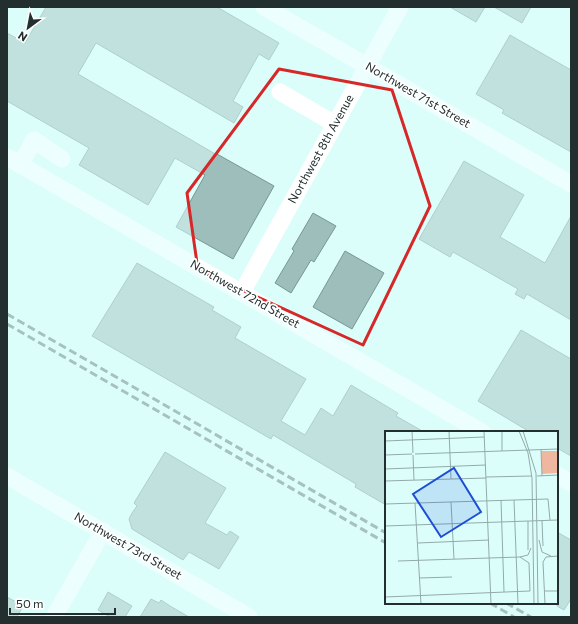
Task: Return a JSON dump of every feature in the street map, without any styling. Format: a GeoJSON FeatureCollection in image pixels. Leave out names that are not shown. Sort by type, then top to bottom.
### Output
{"type":"FeatureCollection","features":[{"type":"Feature","properties":{"kind":"street","name":"Northwest 71st Street"},"geometry":{"type":"LineString","coordinates":[[264,7],[571,184]]}},
{"type":"Feature","properties":{"kind":"street","name":"Northwest 8th Avenue"},"geometry":{"type":"LineString","coordinates":[[242,292],[400,7]]}},
{"type":"Feature","properties":{"kind":"street"},"geometry":{"type":"LineString","coordinates":[[280,92],[335,124]]}},
{"type":"Feature","properties":{"kind":"street"},"geometry":{"type":"LineString","coordinates":[[13,161],[34,140],[62,158]]}},
{"type":"Feature","properties":{"kind":"street","name":"Northwest 72nd Street"},"geometry":{"type":"LineString","coordinates":[[13,161],[480,431]]}},
{"type":"Feature","properties":{"kind":"street","name":"Northwest 73rd Street"},"geometry":{"type":"LineString","coordinates":[[7,476],[249,617]]}},
{"type":"Feature","properties":{"kind":"street"},"geometry":{"type":"LineString","coordinates":[[558,476],[571,483]]}},
{"type":"Feature","properties":{"kind":"street"},"geometry":{"type":"LineString","coordinates":[[54,617],[103,531]]}},
{"type":"Feature","properties":{"kind":"highlighted area"},"geometry":{"type":"Polygon","coordinates":[[[279,69],[392,90],[430,206],[363,345],[198,270],[187,193],[279,69]]]}},
{"type":"Feature","properties":{"kind":"building"},"geometry":{"type":"Polygon","coordinates":[[[46,7],[217,7],[279,43],[269,60],[259,54],[233,101],[243,107],[234,123],[96,43],[78,74],[217,155],[274,186],[233,259],[176,227],[205,175],[175,158],[148,205],[79,165],[89,148],[7,101],[7,33],[25,43],[46,7]]]}},
{"type":"Feature","properties":{"kind":"building"},"geometry":{"type":"Polygon","coordinates":[[[450,7],[485,7],[476,22],[450,7]]]}},
{"type":"Feature","properties":{"kind":"building"},"geometry":{"type":"Polygon","coordinates":[[[494,7],[531,7],[522,23],[494,7]]]}},
{"type":"Feature","properties":{"kind":"building"},"geometry":{"type":"Polygon","coordinates":[[[510,35],[571,70],[571,152],[502,113],[504,110],[476,94],[510,35]]]}},
{"type":"Feature","properties":{"kind":"building"},"geometry":{"type":"Polygon","coordinates":[[[464,161],[524,195],[500,237],[545,263],[571,216],[571,320],[527,294],[524,299],[515,294],[518,289],[453,252],[450,257],[419,239],[464,161]]]}},
{"type":"Feature","properties":{"kind":"building"},"geometry":{"type":"Polygon","coordinates":[[[313,213],[336,226],[314,262],[311,260],[291,293],[275,283],[294,251],[292,249],[313,213]]]}},
{"type":"Feature","properties":{"kind":"building"},"geometry":{"type":"Polygon","coordinates":[[[345,251],[384,273],[352,329],[313,307],[345,251]]]}},
{"type":"Feature","properties":{"kind":"building"},"geometry":{"type":"Polygon","coordinates":[[[137,263],[214,307],[212,310],[241,327],[235,338],[306,379],[281,421],[305,435],[321,408],[333,416],[351,385],[398,413],[396,416],[422,431],[385,431],[385,504],[355,487],[356,484],[273,435],[271,439],[92,336],[137,263]]]}},
{"type":"Feature","properties":{"kind":"building"},"geometry":{"type":"Polygon","coordinates":[[[521,330],[571,359],[571,456],[558,449],[558,431],[528,431],[478,401],[521,330]]]}},
{"type":"Feature","properties":{"kind":"building"},"geometry":{"type":"Polygon","coordinates":[[[165,452],[226,488],[205,523],[227,535],[230,531],[239,537],[219,569],[189,552],[183,560],[132,529],[129,519],[137,506],[134,503],[165,452]]]}},
{"type":"Feature","properties":{"kind":"building"},"geometry":{"type":"Polygon","coordinates":[[[558,533],[571,540],[571,599],[564,610],[557,606],[558,533]]]}},
{"type":"Feature","properties":{"kind":"building"},"geometry":{"type":"Polygon","coordinates":[[[108,592],[132,606],[125,617],[110,617],[98,610],[108,592]]]}},
{"type":"Feature","properties":{"kind":"building"},"geometry":{"type":"Polygon","coordinates":[[[7,597],[23,606],[17,617],[7,617],[7,597]]]}},
{"type":"Feature","properties":{"kind":"building"},"geometry":{"type":"Polygon","coordinates":[[[151,599],[159,603],[161,600],[189,617],[140,617],[151,599]]]}},
{"type":"Feature","properties":{"kind":"railway"},"geometry":{"type":"LineString","coordinates":[[7,314],[385,532]]}},
{"type":"Feature","properties":{"kind":"railway"},"geometry":{"type":"LineString","coordinates":[[7,324],[385,542]]}},
{"type":"Feature","properties":{"kind":"railway"},"geometry":{"type":"LineString","coordinates":[[492,604],[514,617]]}},
{"type":"Feature","properties":{"kind":"railway"},"geometry":{"type":"LineString","coordinates":[[508,604],[531,617]]}}]}
